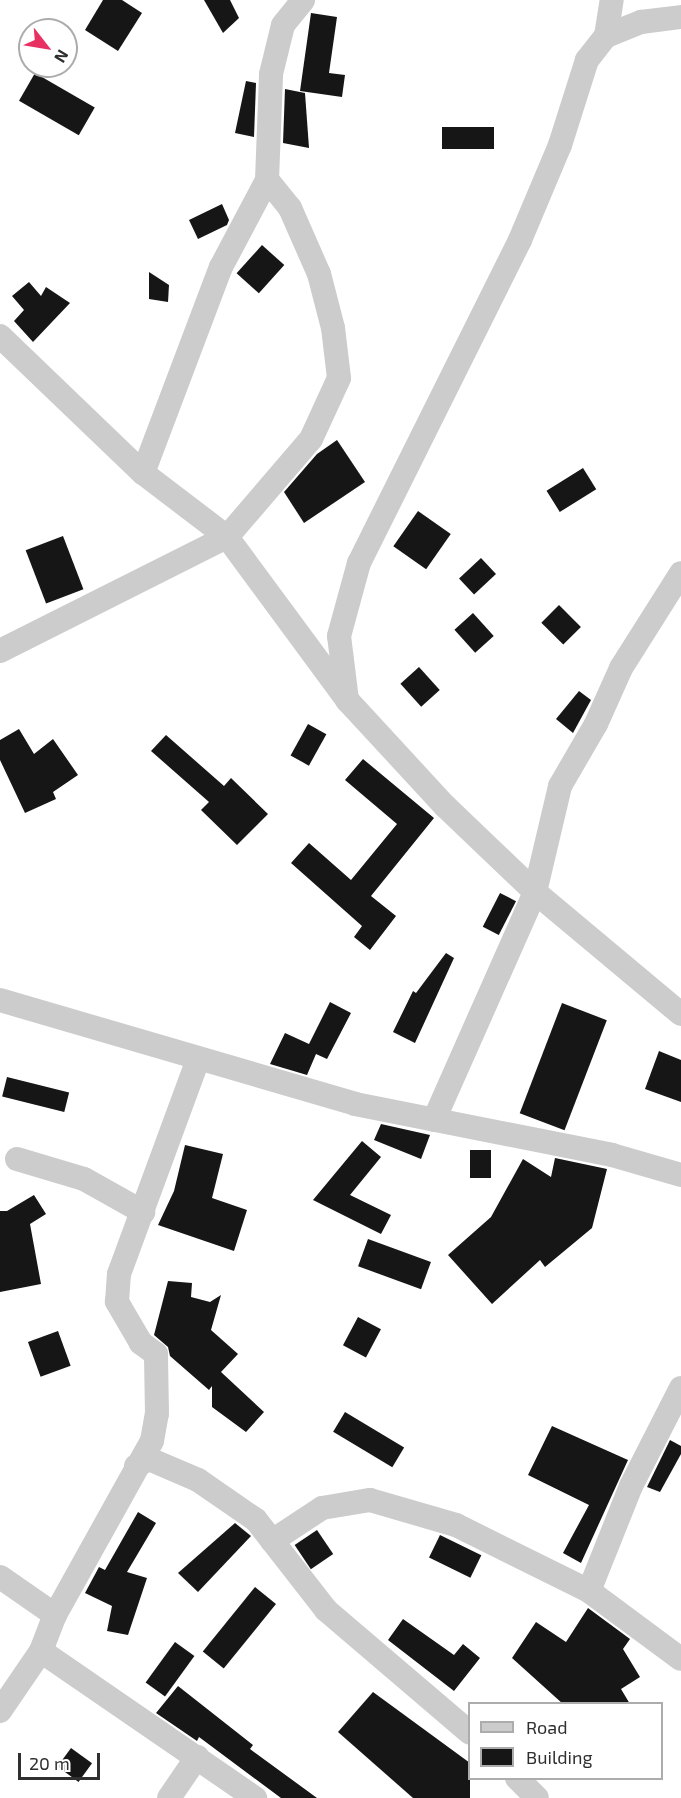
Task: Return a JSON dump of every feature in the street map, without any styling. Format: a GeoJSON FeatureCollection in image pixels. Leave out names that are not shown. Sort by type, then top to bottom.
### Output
{"type":"FeatureCollection","features":[{"type":"Feature","properties":{"kind":"street"},"geometry":{"type":"LineString","coordinates":[[143,473],[221,267],[267,180],[271,74],[283,25],[303,0]]}},
{"type":"Feature","properties":{"kind":"street"},"geometry":{"type":"LineString","coordinates":[[348,701],[339,636],[359,563],[520,240],[560,145],[587,60],[606,36],[612,0]]}},
{"type":"Feature","properties":{"kind":"street"},"geometry":{"type":"LineString","coordinates":[[606,36],[641,22],[681,16]]}},
{"type":"Feature","properties":{"kind":"street"},"geometry":{"type":"LineString","coordinates":[[0,651],[227,537],[310,439],[339,378],[333,328],[319,274],[290,208],[267,180]]}},
{"type":"Feature","properties":{"kind":"street"},"geometry":{"type":"LineString","coordinates":[[0,336],[143,473],[227,537],[348,701],[445,806],[535,892],[681,1014]]}},
{"type":"Feature","properties":{"kind":"street"},"geometry":{"type":"LineString","coordinates":[[434,1120],[535,892],[560,786],[596,724],[621,668],[681,573]]}},
{"type":"Feature","properties":{"kind":"street"},"geometry":{"type":"LineString","coordinates":[[0,999],[355,1104],[612,1155],[681,1175]]}},
{"type":"Feature","properties":{"kind":"street"},"geometry":{"type":"LineString","coordinates":[[0,1711],[41,1651],[56,1615],[136,1466],[152,1442],[157,1414],[156,1354],[141,1343],[117,1302],[119,1274],[198,1059]]}},
{"type":"Feature","properties":{"kind":"street"},"geometry":{"type":"LineString","coordinates":[[17,1159],[84,1179],[143,1212]]}},
{"type":"Feature","properties":{"kind":"street"},"geometry":{"type":"LineString","coordinates":[[589,1592],[631,1486],[681,1389]]}},
{"type":"Feature","properties":{"kind":"street"},"geometry":{"type":"LineString","coordinates":[[136,1466],[149,1459],[198,1480],[256,1520],[326,1610],[468,1730]]}},
{"type":"Feature","properties":{"kind":"street"},"geometry":{"type":"LineString","coordinates":[[272,1542],[322,1508],[369,1500],[456,1525],[589,1592],[681,1659]]}},
{"type":"Feature","properties":{"kind":"street"},"geometry":{"type":"LineString","coordinates":[[0,1577],[56,1615]]}},
{"type":"Feature","properties":{"kind":"street"},"geometry":{"type":"LineString","coordinates":[[41,1651],[255,1798]]}},
{"type":"Feature","properties":{"kind":"street"},"geometry":{"type":"LineString","coordinates":[[169,1798],[197,1757]]}},
{"type":"Feature","properties":{"kind":"street"},"geometry":{"type":"LineString","coordinates":[[518,1780],[537,1798]]}},
{"type":"Feature","properties":{"kind":"building"},"geometry":{"type":"Polygon","coordinates":[[[103,0],[122,0],[142,13],[118,51],[85,30],[103,0]]]}},
{"type":"Feature","properties":{"kind":"building"},"geometry":{"type":"Polygon","coordinates":[[[204,0],[230,0],[239,18],[223,33],[204,0]]]}},
{"type":"Feature","properties":{"kind":"building"},"geometry":{"type":"Polygon","coordinates":[[[311,13],[337,17],[329,73],[345,75],[342,97],[300,91],[311,13]]]}},
{"type":"Feature","properties":{"kind":"building"},"geometry":{"type":"Polygon","coordinates":[[[32,78],[44,78],[95,108],[79,135],[19,101],[32,78]]]}},
{"type":"Feature","properties":{"kind":"building"},"geometry":{"type":"Polygon","coordinates":[[[246,81],[256,83],[254,137],[235,133],[246,81]]]}},
{"type":"Feature","properties":{"kind":"building"},"geometry":{"type":"Polygon","coordinates":[[[285,89],[305,93],[309,148],[283,143],[285,89]]]}},
{"type":"Feature","properties":{"kind":"building"},"geometry":{"type":"Polygon","coordinates":[[[442,127],[494,127],[494,149],[442,149],[442,127]]]}},
{"type":"Feature","properties":{"kind":"building"},"geometry":{"type":"Polygon","coordinates":[[[222,204],[229,220],[227,225],[198,239],[189,220],[222,204]]]}},
{"type":"Feature","properties":{"kind":"building"},"geometry":{"type":"Polygon","coordinates":[[[262,245],[284,265],[259,293],[237,273],[262,245]]]}},
{"type":"Feature","properties":{"kind":"building"},"geometry":{"type":"Polygon","coordinates":[[[149,272],[169,285],[168,302],[149,299],[149,272]]]}},
{"type":"Feature","properties":{"kind":"building"},"geometry":{"type":"Polygon","coordinates":[[[29,282],[41,296],[46,287],[70,303],[33,342],[14,321],[24,310],[12,296],[29,282]]]}},
{"type":"Feature","properties":{"kind":"building"},"geometry":{"type":"Polygon","coordinates":[[[337,440],[365,482],[304,523],[284,492],[317,454],[337,440]]]}},
{"type":"Feature","properties":{"kind":"building"},"geometry":{"type":"Polygon","coordinates":[[[583,468],[596,489],[560,512],[547,491],[583,468]]]}},
{"type":"Feature","properties":{"kind":"building"},"geometry":{"type":"Polygon","coordinates":[[[418,511],[451,534],[426,569],[393,546],[418,511]]]}},
{"type":"Feature","properties":{"kind":"building"},"geometry":{"type":"Polygon","coordinates":[[[63,536],[83,589],[46,604],[26,550],[63,536]]]}},
{"type":"Feature","properties":{"kind":"building"},"geometry":{"type":"Polygon","coordinates":[[[481,558],[496,574],[474,595],[459,578],[481,558]]]}},
{"type":"Feature","properties":{"kind":"building"},"geometry":{"type":"Polygon","coordinates":[[[559,605],[581,627],[563,645],[541,623],[559,605]]]}},
{"type":"Feature","properties":{"kind":"building"},"geometry":{"type":"Polygon","coordinates":[[[473,613],[494,636],[475,653],[454,630],[473,613]]]}},
{"type":"Feature","properties":{"kind":"building"},"geometry":{"type":"Polygon","coordinates":[[[419,667],[440,690],[421,707],[400,684],[419,667]]]}},
{"type":"Feature","properties":{"kind":"building"},"geometry":{"type":"Polygon","coordinates":[[[579,691],[591,700],[573,733],[556,719],[579,691]]]}},
{"type":"Feature","properties":{"kind":"building"},"geometry":{"type":"Polygon","coordinates":[[[308,724],[326,734],[309,766],[291,755],[308,724]]]}},
{"type":"Feature","properties":{"kind":"building"},"geometry":{"type":"Polygon","coordinates":[[[19,729],[34,754],[53,739],[78,775],[53,792],[56,799],[25,813],[0,760],[0,740],[19,729]]]}},
{"type":"Feature","properties":{"kind":"building"},"geometry":{"type":"Polygon","coordinates":[[[166,735],[224,786],[231,778],[268,814],[237,845],[201,810],[209,802],[151,751],[166,735]]]}},
{"type":"Feature","properties":{"kind":"building"},"geometry":{"type":"Polygon","coordinates":[[[363,759],[434,818],[371,896],[396,916],[370,950],[354,937],[362,926],[291,863],[309,843],[351,880],[397,824],[345,780],[363,759]]]}},
{"type":"Feature","properties":{"kind":"building"},"geometry":{"type":"Polygon","coordinates":[[[500,893],[516,901],[499,935],[483,927],[500,893]]]}},
{"type":"Feature","properties":{"kind":"building"},"geometry":{"type":"Polygon","coordinates":[[[446,953],[454,958],[415,1043],[393,1032],[413,991],[416,993],[446,953]]]}},
{"type":"Feature","properties":{"kind":"building"},"geometry":{"type":"Polygon","coordinates":[[[330,1002],[351,1013],[327,1059],[316,1054],[307,1075],[270,1064],[285,1033],[309,1044],[330,1002]]]}},
{"type":"Feature","properties":{"kind":"building"},"geometry":{"type":"Polygon","coordinates":[[[562,1003],[607,1020],[565,1130],[520,1113],[562,1003]]]}},
{"type":"Feature","properties":{"kind":"building"},"geometry":{"type":"Polygon","coordinates":[[[659,1051],[681,1060],[681,1102],[645,1089],[659,1051]]]}},
{"type":"Feature","properties":{"kind":"building"},"geometry":{"type":"Polygon","coordinates":[[[7,1077],[69,1092],[64,1112],[2,1096],[7,1077]]]}},
{"type":"Feature","properties":{"kind":"building"},"geometry":{"type":"Polygon","coordinates":[[[381,1124],[430,1135],[421,1159],[374,1140],[381,1124]]]}},
{"type":"Feature","properties":{"kind":"building"},"geometry":{"type":"Polygon","coordinates":[[[362,1141],[381,1157],[350,1195],[391,1215],[381,1234],[313,1200],[362,1141]]]}},
{"type":"Feature","properties":{"kind":"building"},"geometry":{"type":"Polygon","coordinates":[[[185,1145],[223,1154],[212,1198],[247,1210],[234,1251],[158,1225],[174,1191],[185,1145]]]}},
{"type":"Feature","properties":{"kind":"building"},"geometry":{"type":"Polygon","coordinates":[[[470,1150],[491,1150],[491,1178],[470,1178],[470,1150]]]}},
{"type":"Feature","properties":{"kind":"building"},"geometry":{"type":"Polygon","coordinates":[[[555,1158],[607,1169],[592,1228],[545,1267],[540,1260],[492,1304],[448,1255],[491,1217],[523,1159],[551,1177],[555,1158]]]}},
{"type":"Feature","properties":{"kind":"building"},"geometry":{"type":"Polygon","coordinates":[[[34,1195],[46,1214],[30,1224],[41,1284],[0,1292],[0,1211],[7,1211],[34,1195]]]}},
{"type":"Feature","properties":{"kind":"building"},"geometry":{"type":"Polygon","coordinates":[[[368,1239],[431,1262],[421,1289],[358,1266],[368,1239]]]}},
{"type":"Feature","properties":{"kind":"building"},"geometry":{"type":"Polygon","coordinates":[[[168,1281],[192,1283],[191,1297],[210,1302],[221,1295],[211,1330],[238,1354],[221,1372],[264,1412],[246,1432],[212,1407],[212,1386],[209,1390],[170,1356],[168,1347],[154,1335],[168,1281]]]}},
{"type":"Feature","properties":{"kind":"building"},"geometry":{"type":"Polygon","coordinates":[[[358,1317],[381,1329],[366,1357],[343,1345],[358,1317]]]}},
{"type":"Feature","properties":{"kind":"building"},"geometry":{"type":"Polygon","coordinates":[[[58,1331],[71,1366],[41,1377],[28,1342],[58,1331]]]}},
{"type":"Feature","properties":{"kind":"building"},"geometry":{"type":"Polygon","coordinates":[[[345,1412],[404,1448],[392,1467],[333,1432],[345,1412]]]}},
{"type":"Feature","properties":{"kind":"building"},"geometry":{"type":"Polygon","coordinates":[[[552,1426],[628,1460],[581,1563],[563,1553],[589,1505],[528,1475],[552,1426]]]}},
{"type":"Feature","properties":{"kind":"building"},"geometry":{"type":"Polygon","coordinates":[[[670,1440],[681,1446],[681,1454],[660,1492],[647,1487],[670,1440]]]}},
{"type":"Feature","properties":{"kind":"building"},"geometry":{"type":"Polygon","coordinates":[[[138,1512],[156,1523],[127,1572],[147,1578],[128,1635],[107,1631],[112,1606],[85,1593],[99,1567],[105,1570],[138,1512]]]}},
{"type":"Feature","properties":{"kind":"building"},"geometry":{"type":"Polygon","coordinates":[[[235,1523],[251,1536],[198,1592],[178,1573],[235,1523]]]}},
{"type":"Feature","properties":{"kind":"building"},"geometry":{"type":"Polygon","coordinates":[[[317,1530],[333,1554],[311,1569],[295,1545],[317,1530]]]}},
{"type":"Feature","properties":{"kind":"building"},"geometry":{"type":"Polygon","coordinates":[[[440,1535],[481,1555],[470,1578],[429,1557],[440,1535]]]}},
{"type":"Feature","properties":{"kind":"building"},"geometry":{"type":"Polygon","coordinates":[[[255,1587],[276,1604],[224,1668],[203,1652],[255,1587]]]}},
{"type":"Feature","properties":{"kind":"building"},"geometry":{"type":"Polygon","coordinates":[[[588,1608],[630,1639],[623,1649],[640,1677],[621,1689],[629,1702],[561,1702],[512,1658],[536,1622],[566,1642],[588,1608]]]}},
{"type":"Feature","properties":{"kind":"building"},"geometry":{"type":"Polygon","coordinates":[[[403,1619],[454,1655],[463,1644],[480,1658],[454,1691],[388,1640],[403,1619]]]}},
{"type":"Feature","properties":{"kind":"building"},"geometry":{"type":"Polygon","coordinates":[[[175,1642],[194,1656],[165,1697],[146,1682],[175,1642]]]}},
{"type":"Feature","properties":{"kind":"building"},"geometry":{"type":"Polygon","coordinates":[[[178,1686],[253,1745],[250,1749],[317,1798],[281,1798],[199,1737],[197,1741],[156,1713],[178,1686]]]}},
{"type":"Feature","properties":{"kind":"building"},"geometry":{"type":"Polygon","coordinates":[[[373,1692],[468,1762],[470,1798],[413,1798],[338,1732],[373,1692]]]}},
{"type":"Feature","properties":{"kind":"building"},"geometry":{"type":"Polygon","coordinates":[[[71,1748],[92,1763],[79,1782],[57,1767],[71,1748]]]}}]}
